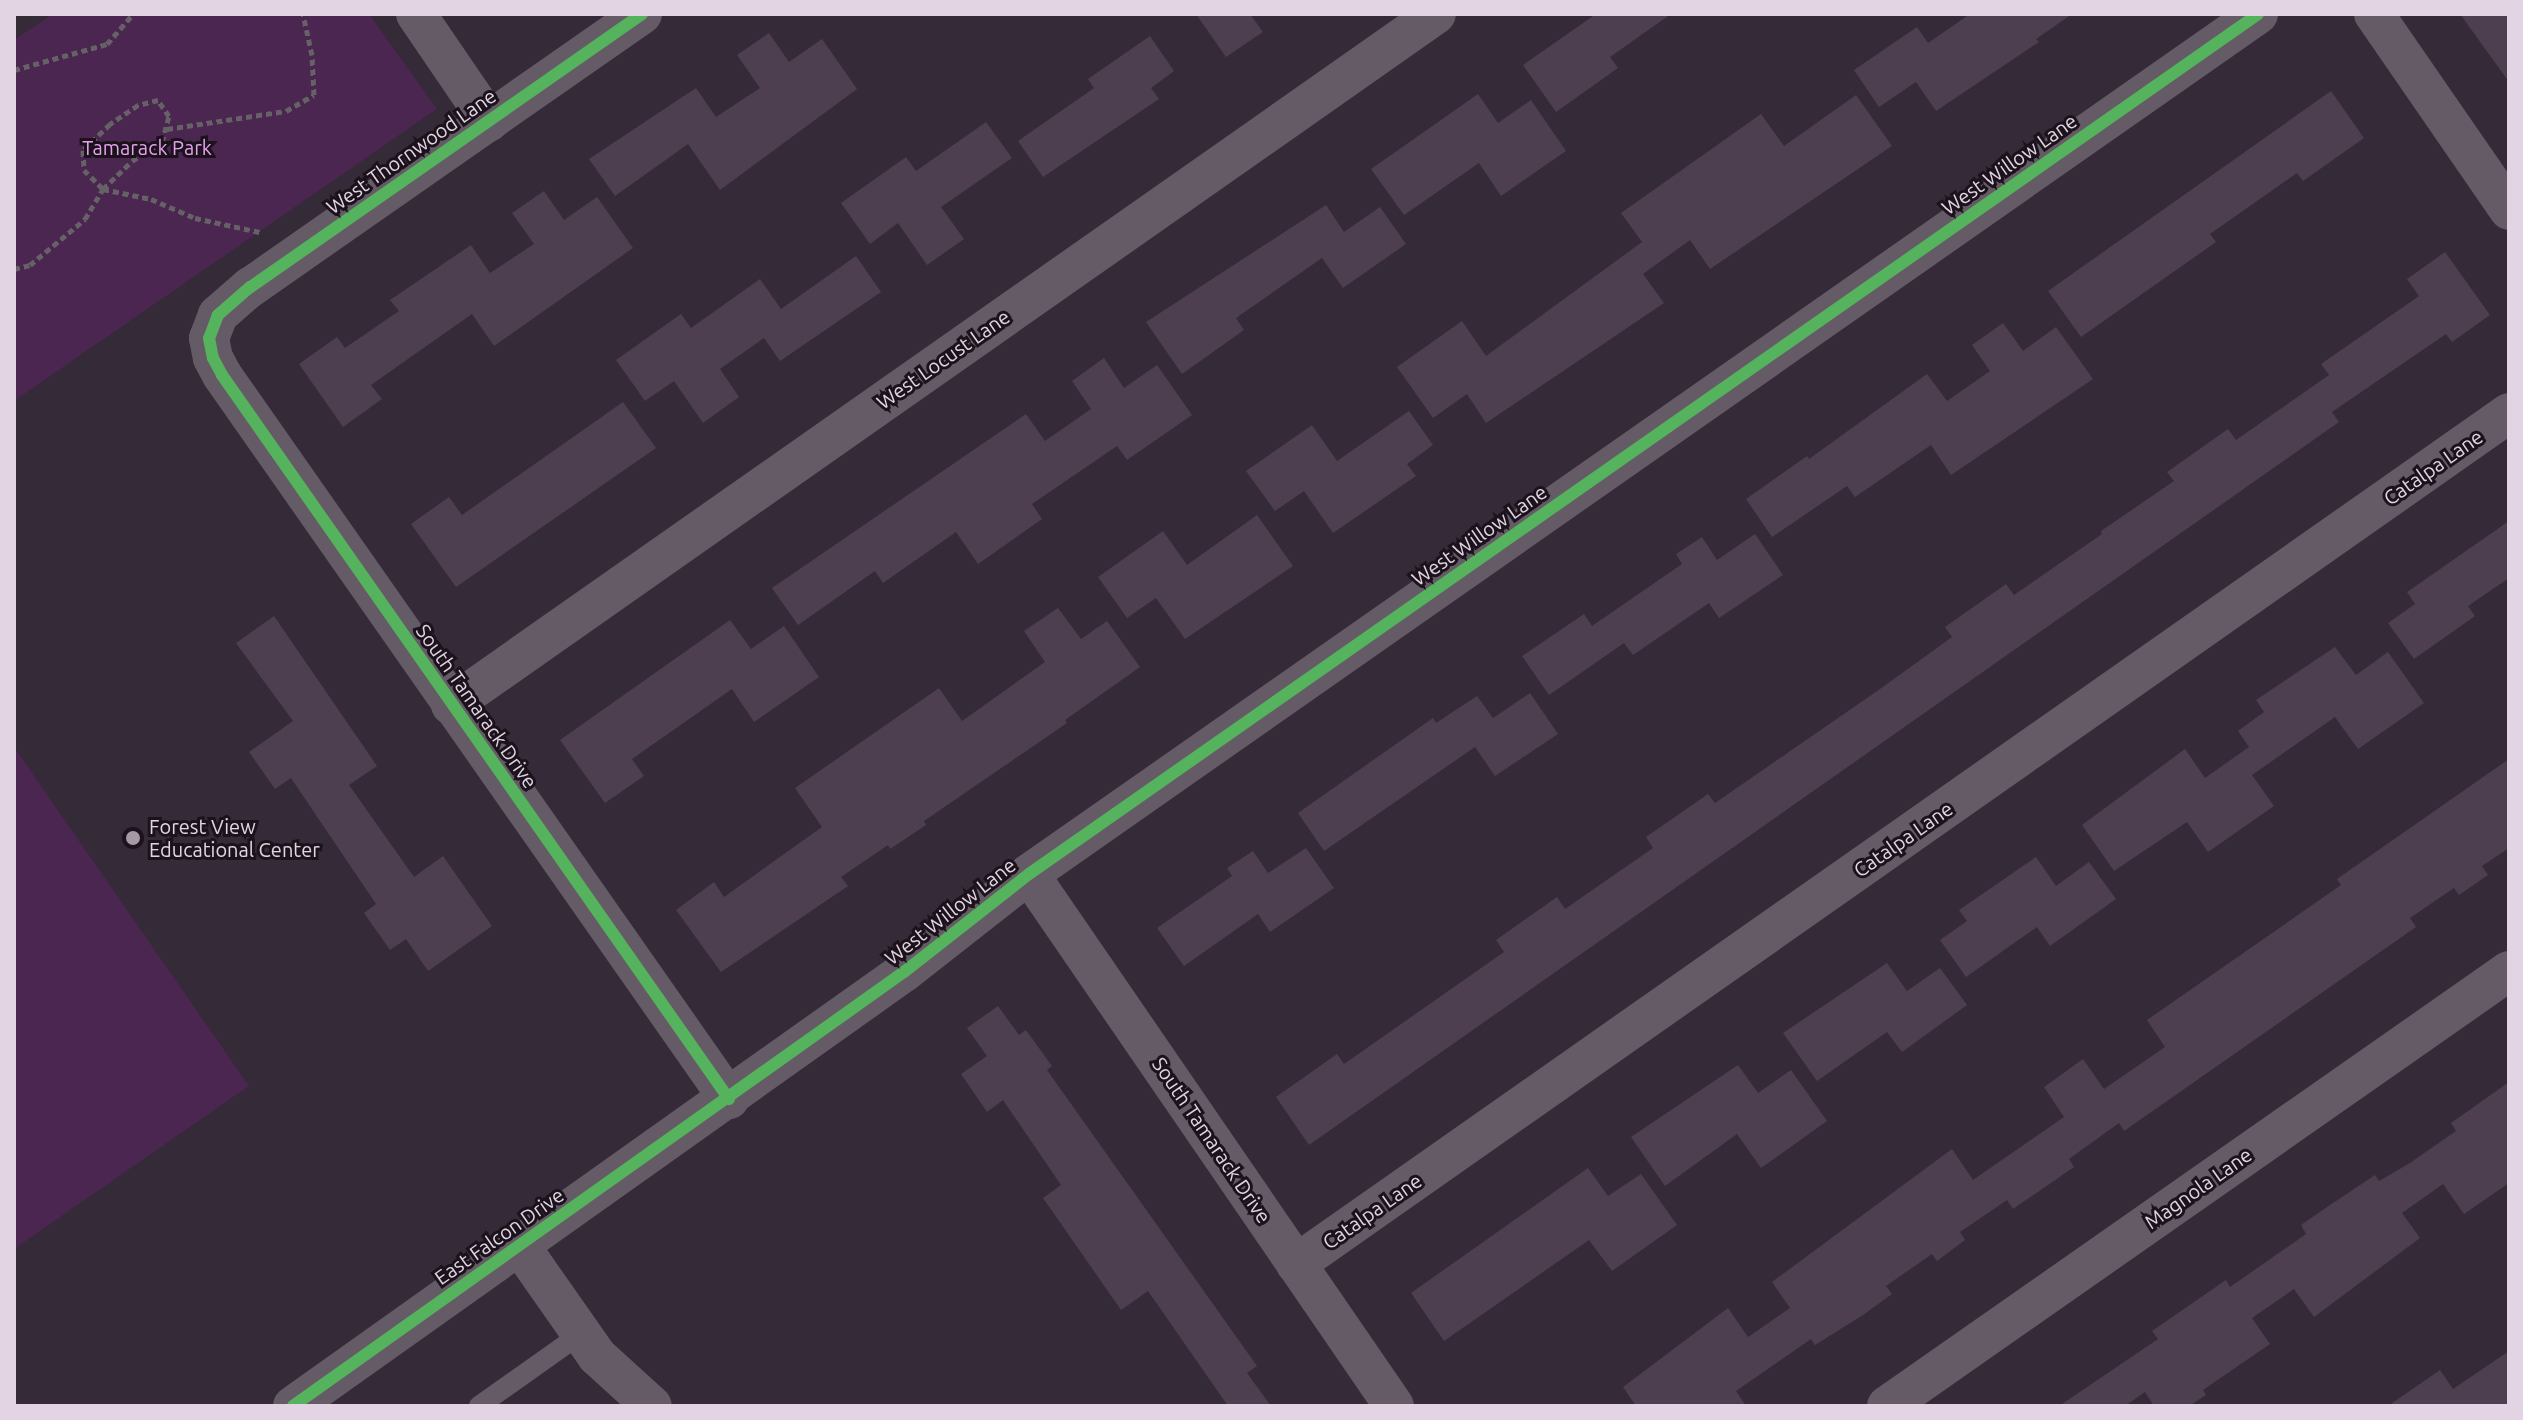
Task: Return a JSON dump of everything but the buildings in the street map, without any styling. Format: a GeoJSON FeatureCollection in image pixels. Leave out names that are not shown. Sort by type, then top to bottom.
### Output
{"type":"FeatureCollection","features":[{"type":"Feature","properties":{"kind":"street"},"geometry":{"type":"LineString","coordinates":[[416,14],[489,121]]}},
{"type":"Feature","properties":{"kind":"street","name":"West Thornwood Lane"},"geometry":{"type":"LineString","coordinates":[[210,329],[218,315],[250,287],[642,14]]}},
{"type":"Feature","properties":{"kind":"street","name":"West Locust Lane"},"geometry":{"type":"LineString","coordinates":[[451,705],[1436,14]]}},
{"type":"Feature","properties":{"kind":"street","name":"West Willow Lane"},"geometry":{"type":"LineString","coordinates":[[729,1099],[904,972],[1029,874],[2258,14]]}},
{"type":"Feature","properties":{"kind":"street"},"geometry":{"type":"LineString","coordinates":[[2374,14],[2509,210]]}},
{"type":"Feature","properties":{"kind":"street","name":"South Tamarack Drive"},"geometry":{"type":"LineString","coordinates":[[210,329],[213,358],[222,375],[729,1099]]}},
{"type":"Feature","properties":{"kind":"street","name":"Catalpa Lane"},"geometry":{"type":"LineString","coordinates":[[1296,1264],[2509,413]]}},
{"type":"Feature","properties":{"kind":"street","name":"South Tamarack Drive"},"geometry":{"type":"LineString","coordinates":[[1029,874],[1394,1406]]}},
{"type":"Feature","properties":{"kind":"street","name":"Magnola Lane"},"geometry":{"type":"LineString","coordinates":[[1887,1406],[2509,971]]}},
{"type":"Feature","properties":{"kind":"street","name":"East Falcon Drive"},"geometry":{"type":"LineString","coordinates":[[293,1406],[729,1099]]}},
{"type":"Feature","properties":{"kind":"street"},"geometry":{"type":"LineString","coordinates":[[520,1246],[597,1356],[652,1406]]}},
{"type":"Feature","properties":{"kind":"lane"},"geometry":{"type":"LineString","coordinates":[[479,1406],[582,1333]]}},
{"type":"Feature","properties":{"kind":"path"},"geometry":{"type":"LineString","coordinates":[[14,70],[107,44],[133,14]]}},
{"type":"Feature","properties":{"kind":"path"},"geometry":{"type":"LineString","coordinates":[[167,129],[286,111],[314,95],[312,55],[303,14]]}},
{"type":"Feature","properties":{"kind":"path"},"geometry":{"type":"LineString","coordinates":[[14,269],[30,265],[85,219],[103,189],[132,161],[162,142],[169,116],[158,100],[138,105],[110,124],[83,150],[84,170],[103,189],[151,199],[195,218],[233,223],[259,232]]}},
{"type":"Feature","properties":{"kind":"green space","name":"Tamarack Park"},"geometry":{"type":"Polygon","coordinates":[[[53,14],[369,14],[437,109],[14,401],[14,40],[53,14]]]}},
{"type":"Feature","properties":{"kind":"green space"},"geometry":{"type":"Polygon","coordinates":[[[14,747],[249,1086],[14,1249],[14,747]]]}},
{"type":"Feature","properties":{"kind":"cycle path"},"geometry":{"type":"LineString","coordinates":[[642,14],[250,287],[218,315],[209,338],[213,358],[222,375],[729,1099]]}},
{"type":"Feature","properties":{"kind":"cycle path"},"geometry":{"type":"LineString","coordinates":[[293,1406],[904,972],[1029,874],[2258,14]]}},
{"type":"Feature","properties":{"kind":"place","name":"Forest View Educational Center"},"geometry":{"type":"Point","coordinates":[133,838]}}]}
